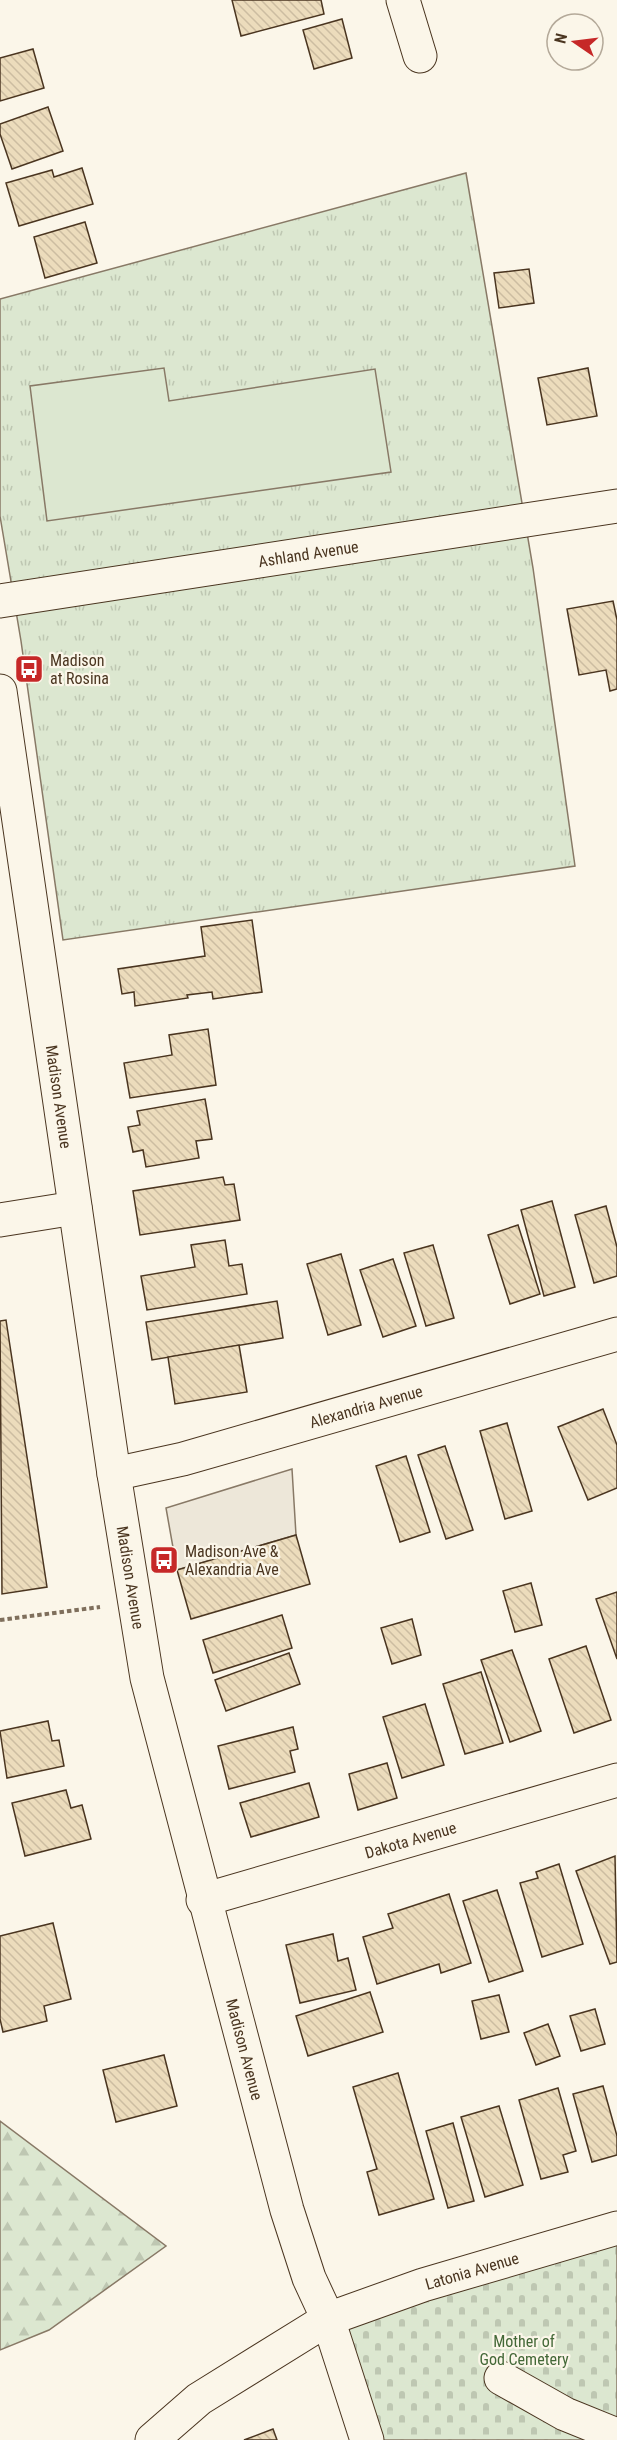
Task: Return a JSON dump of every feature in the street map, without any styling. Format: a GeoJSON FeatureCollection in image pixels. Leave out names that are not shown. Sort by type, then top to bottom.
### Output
{"type":"FeatureCollection","features":[{"type":"Feature","properties":{"kind":"street"},"geometry":{"type":"LineString","coordinates":[[403,0],[420,56]]}},
{"type":"Feature","properties":{"kind":"street","name":"Ashland Avenue"},"geometry":{"type":"LineString","coordinates":[[0,601],[617,506]]}},
{"type":"Feature","properties":{"kind":"street","name":"Madison Avenue"},"geometry":{"type":"LineString","coordinates":[[0,691],[114,1474],[147,1678],[203,1899],[287,2210],[309,2278],[328,2319],[367,2440]]}},
{"type":"Feature","properties":{"kind":"street"},"geometry":{"type":"LineString","coordinates":[[0,1220],[75,1208]]}},
{"type":"Feature","properties":{"kind":"street","name":"Alexandria Avenue"},"geometry":{"type":"LineString","coordinates":[[114,1474],[183,1459],[617,1334]]}},
{"type":"Feature","properties":{"kind":"street","name":"Dakota Avenue"},"geometry":{"type":"LineString","coordinates":[[203,1899],[617,1780]]}},
{"type":"Feature","properties":{"kind":"street","name":"Latonia Avenue"},"geometry":{"type":"LineString","coordinates":[[152,2440],[199,2399],[328,2319],[423,2286],[617,2228]]}},
{"type":"Feature","properties":{"kind":"street"},"geometry":{"type":"LineString","coordinates":[[501,2378],[565,2414],[617,2435]]}},
{"type":"Feature","properties":{"kind":"path"},"geometry":{"type":"LineString","coordinates":[[0,1620],[135,1603]]}},
{"type":"Feature","properties":{"kind":"green space"},"geometry":{"type":"Polygon","coordinates":[[[466,173],[533,568],[575,866],[63,940],[21,641],[0,516],[0,299],[466,173]]]}},
{"type":"Feature","properties":{"kind":"green space"},"geometry":{"type":"Polygon","coordinates":[[[164,368],[169,401],[375,369],[391,472],[47,521],[30,386],[164,368]]]}},
{"type":"Feature","properties":{"kind":"green space"},"geometry":{"type":"Polygon","coordinates":[[[0,2121],[166,2246],[49,2330],[0,2350],[0,2121]]]}},
{"type":"Feature","properties":{"kind":"green space","name":"Mother of God Cemetery"},"geometry":{"type":"Polygon","coordinates":[[[617,2228],[617,2440],[367,2440],[328,2319],[617,2228]]]}},
{"type":"Feature","properties":{"kind":"shaded area"},"geometry":{"type":"Polygon","coordinates":[[[292,1469],[296,1535],[177,1570],[166,1508],[292,1469]]]}},
{"type":"Feature","properties":{"kind":"building"},"geometry":{"type":"Polygon","coordinates":[[[232,0],[321,0],[324,14],[241,36],[232,0]]]}},
{"type":"Feature","properties":{"kind":"building"},"geometry":{"type":"Polygon","coordinates":[[[342,19],[352,58],[314,69],[303,30],[342,19]]]}},
{"type":"Feature","properties":{"kind":"building"},"geometry":{"type":"Polygon","coordinates":[[[33,49],[44,88],[0,101],[0,58],[33,49]]]}},
{"type":"Feature","properties":{"kind":"building"},"geometry":{"type":"Polygon","coordinates":[[[48,107],[63,151],[12,169],[0,134],[0,124],[48,107]]]}},
{"type":"Feature","properties":{"kind":"building"},"geometry":{"type":"Polygon","coordinates":[[[82,168],[93,204],[19,226],[6,183],[52,170],[54,177],[82,168]]]}},
{"type":"Feature","properties":{"kind":"building"},"geometry":{"type":"Polygon","coordinates":[[[85,222],[97,263],[45,278],[34,237],[85,222]]]}},
{"type":"Feature","properties":{"kind":"building"},"geometry":{"type":"Polygon","coordinates":[[[529,269],[534,303],[499,308],[494,273],[529,269]]]}},
{"type":"Feature","properties":{"kind":"building"},"geometry":{"type":"Polygon","coordinates":[[[588,368],[597,416],[547,425],[538,378],[588,368]]]}},
{"type":"Feature","properties":{"kind":"building"},"geometry":{"type":"Polygon","coordinates":[[[613,601],[617,620],[617,689],[610,691],[606,670],[579,675],[567,609],[613,601]]]}},
{"type":"Feature","properties":{"kind":"building"},"geometry":{"type":"Polygon","coordinates":[[[252,920],[262,992],[213,999],[212,992],[135,1006],[134,992],[122,994],[118,969],[205,956],[201,927],[252,920]]]}},
{"type":"Feature","properties":{"kind":"building"},"geometry":{"type":"Polygon","coordinates":[[[208,1029],[216,1085],[130,1098],[124,1063],[172,1055],[169,1035],[208,1029]]]}},
{"type":"Feature","properties":{"kind":"building"},"geometry":{"type":"Polygon","coordinates":[[[205,1099],[212,1139],[196,1141],[199,1158],[146,1167],[143,1150],[133,1152],[128,1127],[140,1125],[137,1111],[205,1099]]]}},
{"type":"Feature","properties":{"kind":"building"},"geometry":{"type":"Polygon","coordinates":[[[223,1177],[225,1185],[234,1184],[240,1220],[140,1235],[133,1191],[223,1177]]]}},
{"type":"Feature","properties":{"kind":"building"},"geometry":{"type":"Polygon","coordinates":[[[552,1201],[575,1287],[544,1296],[521,1210],[552,1201]]]}},
{"type":"Feature","properties":{"kind":"building"},"geometry":{"type":"Polygon","coordinates":[[[606,1206],[617,1247],[617,1276],[594,1283],[575,1215],[606,1206]]]}},
{"type":"Feature","properties":{"kind":"building"},"geometry":{"type":"Polygon","coordinates":[[[518,1225],[540,1294],[510,1304],[488,1235],[518,1225]]]}},
{"type":"Feature","properties":{"kind":"building"},"geometry":{"type":"Polygon","coordinates":[[[225,1240],[229,1266],[242,1264],[247,1294],[147,1310],[141,1276],[195,1267],[191,1245],[225,1240]]]}},
{"type":"Feature","properties":{"kind":"building"},"geometry":{"type":"Polygon","coordinates":[[[433,1245],[454,1318],[426,1326],[404,1253],[433,1245]]]}},
{"type":"Feature","properties":{"kind":"building"},"geometry":{"type":"Polygon","coordinates":[[[341,1254],[361,1325],[328,1335],[307,1264],[341,1254]]]}},
{"type":"Feature","properties":{"kind":"building"},"geometry":{"type":"Polygon","coordinates":[[[393,1259],[416,1326],[383,1337],[360,1270],[393,1259]]]}},
{"type":"Feature","properties":{"kind":"building"},"geometry":{"type":"Polygon","coordinates":[[[277,1301],[283,1338],[152,1360],[146,1322],[277,1301]]]}},
{"type":"Feature","properties":{"kind":"building"},"geometry":{"type":"Polygon","coordinates":[[[6,1320],[47,1587],[2,1594],[0,1321],[6,1320]]]}},
{"type":"Feature","properties":{"kind":"building"},"geometry":{"type":"Polygon","coordinates":[[[239,1345],[247,1392],[175,1404],[168,1357],[239,1345]]]}},
{"type":"Feature","properties":{"kind":"building"},"geometry":{"type":"Polygon","coordinates":[[[603,1409],[617,1445],[617,1488],[588,1500],[558,1427],[603,1409]]]}},
{"type":"Feature","properties":{"kind":"building"},"geometry":{"type":"Polygon","coordinates":[[[507,1423],[532,1511],[505,1519],[480,1431],[507,1423]]]}},
{"type":"Feature","properties":{"kind":"building"},"geometry":{"type":"Polygon","coordinates":[[[445,1446],[473,1530],[446,1539],[418,1455],[445,1446]]]}},
{"type":"Feature","properties":{"kind":"building"},"geometry":{"type":"Polygon","coordinates":[[[406,1456],[430,1532],[400,1542],[376,1466],[406,1456]]]}},
{"type":"Feature","properties":{"kind":"building"},"geometry":{"type":"Polygon","coordinates":[[[296,1535],[310,1584],[191,1619],[177,1570],[296,1535]]]}},
{"type":"Feature","properties":{"kind":"building"},"geometry":{"type":"Polygon","coordinates":[[[531,1583],[542,1625],[515,1632],[503,1591],[531,1583]]]}},
{"type":"Feature","properties":{"kind":"building"},"geometry":{"type":"Polygon","coordinates":[[[617,1592],[617,1659],[596,1599],[617,1592]]]}},
{"type":"Feature","properties":{"kind":"building"},"geometry":{"type":"Polygon","coordinates":[[[282,1615],[292,1648],[213,1673],[203,1640],[282,1615]]]}},
{"type":"Feature","properties":{"kind":"building"},"geometry":{"type":"Polygon","coordinates":[[[412,1619],[421,1655],[392,1664],[381,1628],[412,1619]]]}},
{"type":"Feature","properties":{"kind":"building"},"geometry":{"type":"Polygon","coordinates":[[[586,1646],[611,1720],[574,1733],[549,1659],[586,1646]]]}},
{"type":"Feature","properties":{"kind":"building"},"geometry":{"type":"Polygon","coordinates":[[[512,1650],[541,1731],[510,1742],[481,1660],[512,1650]]]}},
{"type":"Feature","properties":{"kind":"building"},"geometry":{"type":"Polygon","coordinates":[[[289,1653],[300,1684],[226,1711],[215,1680],[289,1653]]]}},
{"type":"Feature","properties":{"kind":"building"},"geometry":{"type":"Polygon","coordinates":[[[481,1672],[503,1743],[465,1754],[443,1684],[481,1672]]]}},
{"type":"Feature","properties":{"kind":"building"},"geometry":{"type":"Polygon","coordinates":[[[425,1704],[444,1765],[402,1778],[383,1717],[425,1704]]]}},
{"type":"Feature","properties":{"kind":"building"},"geometry":{"type":"Polygon","coordinates":[[[48,1721],[52,1741],[59,1740],[64,1766],[7,1778],[0,1731],[48,1721]]]}},
{"type":"Feature","properties":{"kind":"building"},"geometry":{"type":"Polygon","coordinates":[[[293,1727],[298,1749],[290,1751],[295,1772],[229,1789],[218,1746],[293,1727]]]}},
{"type":"Feature","properties":{"kind":"building"},"geometry":{"type":"Polygon","coordinates":[[[387,1763],[397,1798],[358,1810],[349,1774],[387,1763]]]}},
{"type":"Feature","properties":{"kind":"building"},"geometry":{"type":"Polygon","coordinates":[[[309,1783],[319,1817],[251,1837],[240,1803],[309,1783]]]}},
{"type":"Feature","properties":{"kind":"building"},"geometry":{"type":"Polygon","coordinates":[[[66,1790],[71,1808],[82,1805],[91,1839],[25,1856],[12,1803],[66,1790]]]}},
{"type":"Feature","properties":{"kind":"building"},"geometry":{"type":"Polygon","coordinates":[[[615,1856],[617,1962],[610,1964],[576,1871],[615,1856]]]}},
{"type":"Feature","properties":{"kind":"building"},"geometry":{"type":"Polygon","coordinates":[[[559,1864],[583,1944],[542,1957],[520,1883],[538,1878],[536,1872],[559,1864]]]}},
{"type":"Feature","properties":{"kind":"building"},"geometry":{"type":"Polygon","coordinates":[[[497,1890],[523,1971],[489,1982],[463,1901],[497,1890]]]}},
{"type":"Feature","properties":{"kind":"building"},"geometry":{"type":"Polygon","coordinates":[[[449,1894],[471,1963],[441,1973],[439,1964],[377,1984],[363,1937],[393,1928],[388,1914],[449,1894]]]}},
{"type":"Feature","properties":{"kind":"building"},"geometry":{"type":"Polygon","coordinates":[[[53,1923],[71,1999],[44,2006],[47,2021],[3,2032],[0,2019],[0,1936],[53,1923]]]}},
{"type":"Feature","properties":{"kind":"building"},"geometry":{"type":"Polygon","coordinates":[[[333,1934],[338,1961],[348,1958],[356,1990],[300,2003],[286,1945],[333,1934]]]}},
{"type":"Feature","properties":{"kind":"building"},"geometry":{"type":"Polygon","coordinates":[[[370,1992],[383,2032],[308,2056],[296,2016],[370,1992]]]}},
{"type":"Feature","properties":{"kind":"building"},"geometry":{"type":"Polygon","coordinates":[[[499,1995],[509,2032],[481,2039],[472,2001],[499,1995]]]}},
{"type":"Feature","properties":{"kind":"building"},"geometry":{"type":"Polygon","coordinates":[[[595,2009],[605,2044],[581,2051],[570,2016],[595,2009]]]}},
{"type":"Feature","properties":{"kind":"building"},"geometry":{"type":"Polygon","coordinates":[[[548,2024],[560,2056],[536,2065],[524,2033],[548,2024]]]}},
{"type":"Feature","properties":{"kind":"building"},"geometry":{"type":"Polygon","coordinates":[[[164,2055],[177,2106],[116,2122],[103,2070],[164,2055]]]}},
{"type":"Feature","properties":{"kind":"building"},"geometry":{"type":"Polygon","coordinates":[[[398,2073],[434,2199],[379,2215],[367,2172],[377,2169],[353,2087],[398,2073]]]}},
{"type":"Feature","properties":{"kind":"building"},"geometry":{"type":"Polygon","coordinates":[[[603,2086],[617,2136],[617,2155],[592,2162],[573,2094],[603,2086]]]}},
{"type":"Feature","properties":{"kind":"building"},"geometry":{"type":"Polygon","coordinates":[[[558,2088],[576,2151],[563,2155],[568,2172],[541,2179],[519,2100],[558,2088]]]}},
{"type":"Feature","properties":{"kind":"building"},"geometry":{"type":"Polygon","coordinates":[[[499,2106],[523,2185],[485,2197],[461,2117],[499,2106]]]}},
{"type":"Feature","properties":{"kind":"building"},"geometry":{"type":"Polygon","coordinates":[[[453,2123],[474,2201],[448,2208],[426,2131],[453,2123]]]}},
{"type":"Feature","properties":{"kind":"building"},"geometry":{"type":"Polygon","coordinates":[[[273,2429],[277,2440],[244,2440],[273,2429]]]}},
{"type":"Feature","properties":{"kind":"place","name":"Madison at Rosina"},"geometry":{"type":"Point","coordinates":[29,669]}},
{"type":"Feature","properties":{"kind":"place","name":"Madison Ave & Alexandria Ave"},"geometry":{"type":"Point","coordinates":[164,1560]}}]}
